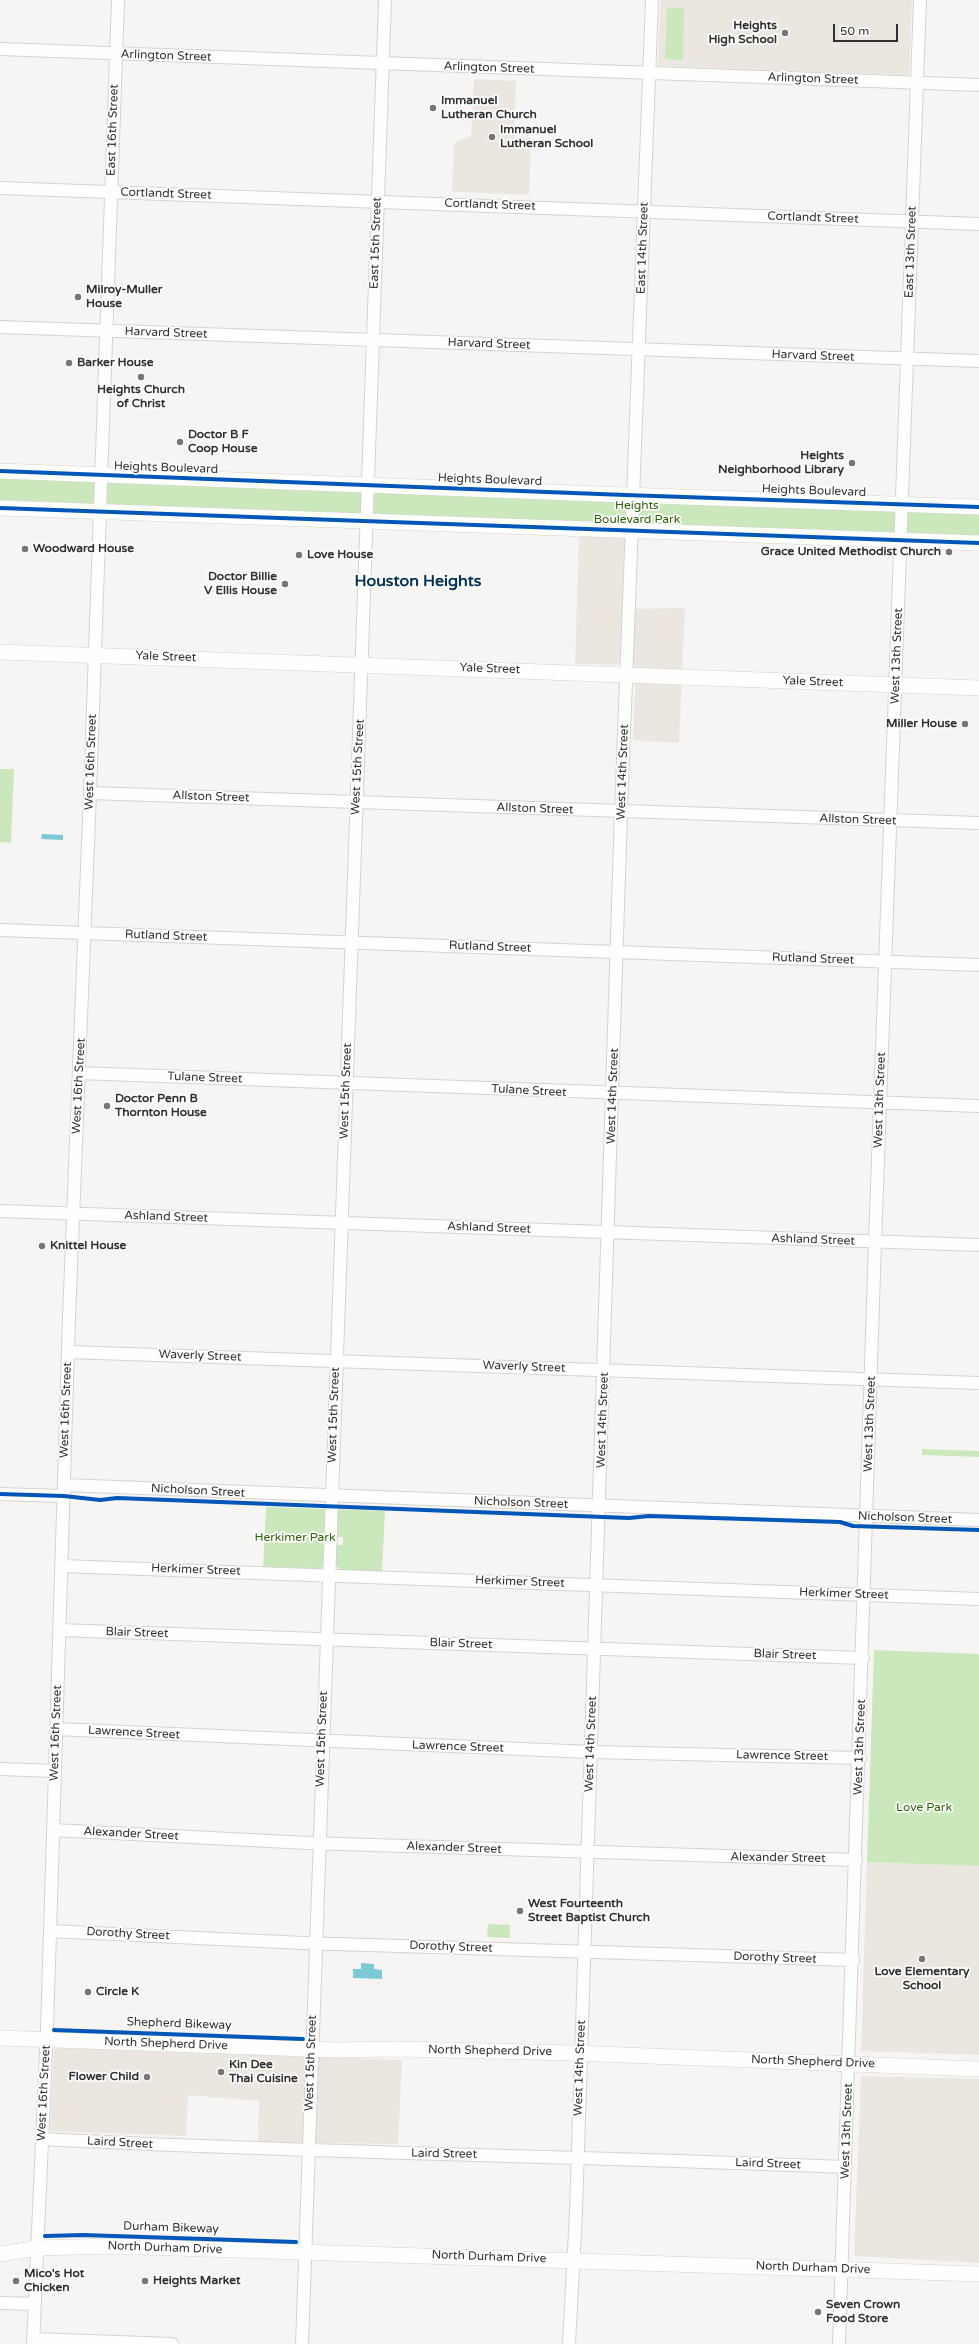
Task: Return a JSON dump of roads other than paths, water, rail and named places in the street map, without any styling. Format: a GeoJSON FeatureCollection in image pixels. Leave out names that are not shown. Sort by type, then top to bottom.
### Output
{"type":"FeatureCollection","features":[{"type":"Feature","properties":{"kind":"main road","name":"Heights Boulevard"},"geometry":{"type":"LineString","coordinates":[[0,471],[635,496],[902,503],[979,507]]}},
{"type":"Feature","properties":{"kind":"main road"},"geometry":{"type":"LineString","coordinates":[[0,508],[100,510],[979,543]]}},
{"type":"Feature","properties":{"kind":"main road","name":"Yale Street"},"geometry":{"type":"LineString","coordinates":[[0,652],[363,664],[896,686],[979,688]]}},
{"type":"Feature","properties":{"kind":"main road","name":"North Shepherd Drive"},"geometry":{"type":"LineString","coordinates":[[0,2038],[312,2049],[581,2053],[979,2069]]}},
{"type":"Feature","properties":{"kind":"main road","name":"North Durham Drive"},"geometry":{"type":"LineString","coordinates":[[0,2254],[38,2248],[113,2246],[305,2253],[336,2252],[979,2274]]}},
{"type":"Feature","properties":{"kind":"street","name":"East 16th Street"},"geometry":{"type":"LineString","coordinates":[[101,475],[118,0]]}},
{"type":"Feature","properties":{"kind":"street","name":"East 15th Street"},"geometry":{"type":"LineString","coordinates":[[368,486],[385,0]]}},
{"type":"Feature","properties":{"kind":"street","name":"East 14th Street"},"geometry":{"type":"LineString","coordinates":[[635,496],[652,0]]}},
{"type":"Feature","properties":{"kind":"street","name":"East 13th Street"},"geometry":{"type":"LineString","coordinates":[[902,503],[920,0]]}},
{"type":"Feature","properties":{"kind":"street","name":"Arlington Street"},"geometry":{"type":"LineString","coordinates":[[0,49],[979,85]]}},
{"type":"Feature","properties":{"kind":"street","name":"Cortlandt Street"},"geometry":{"type":"LineString","coordinates":[[0,188],[378,200],[979,224]]}},
{"type":"Feature","properties":{"kind":"street","name":"Harvard Street"},"geometry":{"type":"LineString","coordinates":[[0,328],[979,361]]}},
{"type":"Feature","properties":{"kind":"street","name":"West 16th Street"},"geometry":{"type":"LineString","coordinates":[[33,2341],[50,1931],[68,1352],[85,933],[101,475]]}},
{"type":"Feature","properties":{"kind":"street","name":"West 15th Street"},"geometry":{"type":"LineString","coordinates":[[302,2344],[307,2151],[342,1224],[356,802],[363,664],[368,486]]}},
{"type":"Feature","properties":{"kind":"street","name":"West 14th Street"},"geometry":{"type":"LineString","coordinates":[[569,2344],[574,2260],[600,1506],[621,812],[635,496]]}},
{"type":"Feature","properties":{"kind":"street","name":"West 13th Street"},"geometry":{"type":"LineString","coordinates":[[839,2344],[860,1758],[875,1242],[902,503]]}},
{"type":"Feature","properties":{"kind":"street","name":"Allston Street"},"geometry":{"type":"LineString","coordinates":[[90,793],[979,823]]}},
{"type":"Feature","properties":{"kind":"street","name":"Rutland Street"},"geometry":{"type":"LineString","coordinates":[[0,930],[979,965]]}},
{"type":"Feature","properties":{"kind":"street","name":"Tulane Street"},"geometry":{"type":"LineString","coordinates":[[79,1074],[979,1106]]}},
{"type":"Feature","properties":{"kind":"street","name":"Ashland Street"},"geometry":{"type":"LineString","coordinates":[[0,1211],[979,1245]]}},
{"type":"Feature","properties":{"kind":"street","name":"Waverly Street"},"geometry":{"type":"LineString","coordinates":[[68,1352],[979,1383]]}},
{"type":"Feature","properties":{"kind":"street","name":"Nicholson Street"},"geometry":{"type":"LineString","coordinates":[[0,1494],[64,1491],[332,1495],[866,1517],[979,1520]]}},
{"type":"Feature","properties":{"kind":"street","name":"Herkimer Street"},"geometry":{"type":"LineString","coordinates":[[61,1566],[597,1584],[979,1599]]}},
{"type":"Feature","properties":{"kind":"street","name":"Blair Street"},"geometry":{"type":"LineString","coordinates":[[59,1630],[863,1658]]}},
{"type":"Feature","properties":{"kind":"street","name":"Lawrence Street"},"geometry":{"type":"LineString","coordinates":[[56,1729],[322,1742],[591,1752],[860,1758]]}},
{"type":"Feature","properties":{"kind":"street"},"geometry":{"type":"LineString","coordinates":[[0,1769],[55,1771]]}},
{"type":"Feature","properties":{"kind":"street","name":"Alexander Street"},"geometry":{"type":"LineString","coordinates":[[53,1830],[318,1843],[587,1853],[856,1860]]}},
{"type":"Feature","properties":{"kind":"street","name":"Dorothy Street"},"geometry":{"type":"LineString","coordinates":[[50,1931],[315,1943],[853,1960]]}},
{"type":"Feature","properties":{"kind":"street","name":"Laird Street"},"geometry":{"type":"LineString","coordinates":[[42,2139],[307,2151],[846,2167]]}},
{"type":"Feature","properties":{"kind":"street"},"geometry":{"type":"LineString","coordinates":[[0,2303],[35,2304]]}},
{"type":"Feature","properties":{"kind":"street"},"geometry":{"type":"LineString","coordinates":[[33,2341],[172,2344]]}},
{"type":"Feature","properties":{"kind":"water"},"geometry":{"type":"Polygon","coordinates":[[[42,834],[63,835],[63,840],[41,839],[42,834]]]}},
{"type":"Feature","properties":{"kind":"water"},"geometry":{"type":"Polygon","coordinates":[[[361,1963],[374,1964],[374,1969],[382,1970],[382,1979],[353,1978],[353,1969],[361,1969],[361,1963]]]}},
{"type":"Feature","properties":{"kind":"place","name":"Heights High School"},"geometry":{"type":"Point","coordinates":[785,33]}},
{"type":"Feature","properties":{"kind":"place","name":"Immanuel Lutheran Church"},"geometry":{"type":"Point","coordinates":[433,108]}},
{"type":"Feature","properties":{"kind":"place","name":"Immanuel Lutheran School"},"geometry":{"type":"Point","coordinates":[492,137]}},
{"type":"Feature","properties":{"kind":"place","name":"Milroy-Muller House"},"geometry":{"type":"Point","coordinates":[78,297]}},
{"type":"Feature","properties":{"kind":"place","name":"Barker House"},"geometry":{"type":"Point","coordinates":[69,363]}},
{"type":"Feature","properties":{"kind":"place","name":"Heights Church of Christ"},"geometry":{"type":"Point","coordinates":[141,377]}},
{"type":"Feature","properties":{"kind":"place","name":"Doctor B F Coop House"},"geometry":{"type":"Point","coordinates":[180,442]}},
{"type":"Feature","properties":{"kind":"place","name":"Heights Neighborhood Library"},"geometry":{"type":"Point","coordinates":[852,463]}},
{"type":"Feature","properties":{"kind":"place","name":"Woodward House"},"geometry":{"type":"Point","coordinates":[25,549]}},
{"type":"Feature","properties":{"kind":"place","name":"Grace United Methodist Church"},"geometry":{"type":"Point","coordinates":[949,552]}},
{"type":"Feature","properties":{"kind":"place","name":"Love House"},"geometry":{"type":"Point","coordinates":[299,555]}},
{"type":"Feature","properties":{"kind":"place","name":"Doctor Billie V Ellis House"},"geometry":{"type":"Point","coordinates":[285,584]}},
{"type":"Feature","properties":{"kind":"place","name":"Miller House"},"geometry":{"type":"Point","coordinates":[965,724]}},
{"type":"Feature","properties":{"kind":"place","name":"Doctor Penn B Thornton House"},"geometry":{"type":"Point","coordinates":[107,1106]}},
{"type":"Feature","properties":{"kind":"place","name":"Knittel House"},"geometry":{"type":"Point","coordinates":[42,1246]}},
{"type":"Feature","properties":{"kind":"place","name":"West Fourteenth Street Baptist Church"},"geometry":{"type":"Point","coordinates":[520,1911]}},
{"type":"Feature","properties":{"kind":"place","name":"Love Elementary School"},"geometry":{"type":"Point","coordinates":[922,1959]}},
{"type":"Feature","properties":{"kind":"place","name":"Circle K"},"geometry":{"type":"Point","coordinates":[88,1992]}},
{"type":"Feature","properties":{"kind":"place","name":"Kin Dee Thai Cuisine"},"geometry":{"type":"Point","coordinates":[221,2072]}},
{"type":"Feature","properties":{"kind":"place","name":"Flower Child"},"geometry":{"type":"Point","coordinates":[147,2077]}},
{"type":"Feature","properties":{"kind":"place","name":"Mico's Hot Chicken"},"geometry":{"type":"Point","coordinates":[16,2281]}},
{"type":"Feature","properties":{"kind":"place","name":"Heights Market"},"geometry":{"type":"Point","coordinates":[145,2281]}},
{"type":"Feature","properties":{"kind":"place","name":"Seven Crown Food Store"},"geometry":{"type":"Point","coordinates":[818,2312]}},
{"type":"Feature","properties":{"kind":"district","name":"Houston Heights"},"geometry":{"type":"Point","coordinates":[418,582]}},
{"type":"Feature","properties":{"kind":"park label","name":"Heights Boulevard Park"},"geometry":{"type":"Point","coordinates":[637,513]}},
{"type":"Feature","properties":{"kind":"park label","name":"Herkimer Park"},"geometry":{"type":"Point","coordinates":[295,1538]}},
{"type":"Feature","properties":{"kind":"park label","name":"Love Park"},"geometry":{"type":"Point","coordinates":[924,1808]}}]}
